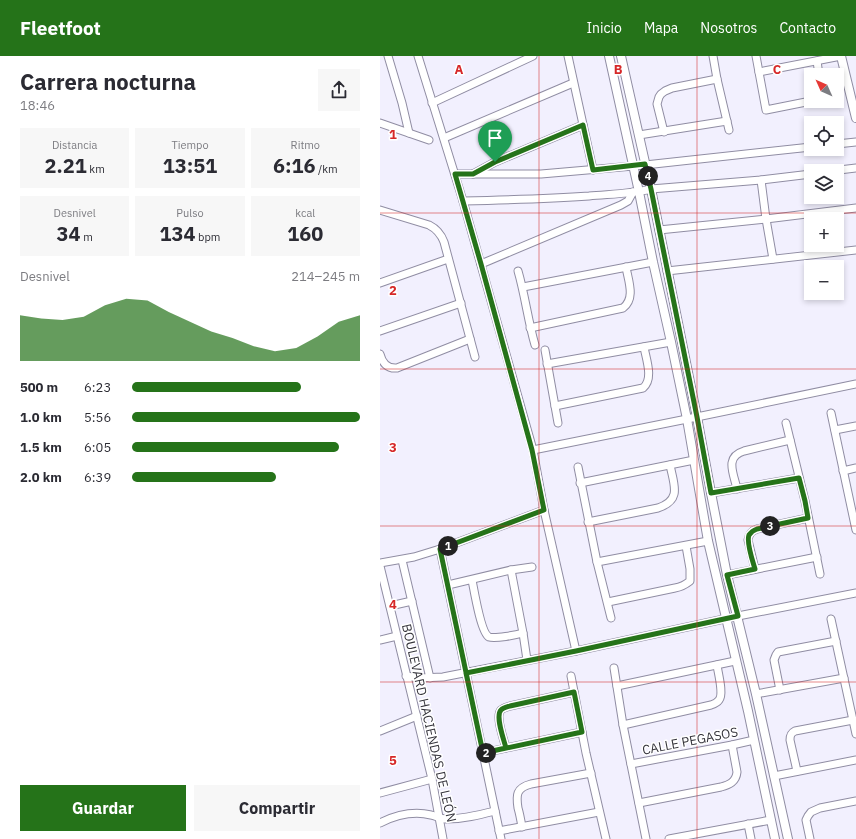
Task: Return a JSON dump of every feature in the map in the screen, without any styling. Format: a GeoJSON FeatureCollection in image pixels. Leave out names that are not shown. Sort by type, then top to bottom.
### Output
{"type":"FeatureCollection","features":[{"type":"Feature","properties":{"kind":"street"},"geometry":{"type":"LineString","coordinates":[[388,56],[409,133]]}},
{"type":"Feature","properties":{"kind":"street"},"geometry":{"type":"LineString","coordinates":[[418,56],[463,201],[532,450],[576,651]]}},
{"type":"Feature","properties":{"kind":"street"},"geometry":{"type":"LineString","coordinates":[[432,103],[533,56]]}},
{"type":"Feature","properties":{"kind":"street"},"geometry":{"type":"LineString","coordinates":[[568,56],[593,170]]}},
{"type":"Feature","properties":{"kind":"street"},"geometry":{"type":"LineString","coordinates":[[609,56],[633,165],[636,192],[671,342],[687,419],[708,541],[754,740],[775,839]]}},
{"type":"Feature","properties":{"kind":"street"},"geometry":{"type":"LineString","coordinates":[[622,56],[651,189],[727,575],[738,616],[788,839]]}},
{"type":"Feature","properties":{"kind":"street"},"geometry":{"type":"LineString","coordinates":[[713,56],[729,130]]}},
{"type":"Feature","properties":{"kind":"street"},"geometry":{"type":"LineString","coordinates":[[756,56],[766,110],[804,102]]}},
{"type":"Feature","properties":{"kind":"street"},"geometry":{"type":"LineString","coordinates":[[759,72],[841,56],[856,118]]}},
{"type":"Feature","properties":{"kind":"street"},"geometry":{"type":"LineString","coordinates":[[817,61],[818,68]]}},
{"type":"Feature","properties":{"kind":"street"},"geometry":{"type":"LineString","coordinates":[[664,132],[657,104],[661,94],[672,88],[717,79]]}},
{"type":"Feature","properties":{"kind":"street"},"geometry":{"type":"LineString","coordinates":[[444,138],[573,83]]}},
{"type":"Feature","properties":{"kind":"street"},"geometry":{"type":"LineString","coordinates":[[639,136],[727,121]]}},
{"type":"Feature","properties":{"kind":"street"},"geometry":{"type":"LineString","coordinates":[[380,123],[429,140]]}},
{"type":"Feature","properties":{"kind":"street"},"geometry":{"type":"LineString","coordinates":[[473,174],[495,162],[583,125]]}},
{"type":"Feature","properties":{"kind":"street"},"geometry":{"type":"LineString","coordinates":[[844,143],[856,142]]}},
{"type":"Feature","properties":{"kind":"street"},"geometry":{"type":"LineString","coordinates":[[455,174],[541,174],[804,148]]}},
{"type":"Feature","properties":{"kind":"street"},"geometry":{"type":"LineString","coordinates":[[844,169],[856,168]]}},
{"type":"Feature","properties":{"kind":"street"},"geometry":{"type":"LineString","coordinates":[[463,201],[538,199],[636,192],[651,189],[804,175]]}},
{"type":"Feature","properties":{"kind":"street"},"geometry":{"type":"LineString","coordinates":[[761,180],[773,259]]}},
{"type":"Feature","properties":{"kind":"street"},"geometry":{"type":"LineString","coordinates":[[481,264],[621,205],[628,201],[636,192]]}},
{"type":"Feature","properties":{"kind":"street"},"geometry":{"type":"LineString","coordinates":[[658,230],[856,208]]}},
{"type":"Feature","properties":{"kind":"street"},"geometry":{"type":"LineString","coordinates":[[380,210],[429,226],[436,230],[441,236],[475,357]]}},
{"type":"Feature","properties":{"kind":"street"},"geometry":{"type":"LineString","coordinates":[[667,271],[856,250]]}},
{"type":"Feature","properties":{"kind":"street"},"geometry":{"type":"LineString","coordinates":[[380,283],[448,259]]}},
{"type":"Feature","properties":{"kind":"street"},"geometry":{"type":"LineString","coordinates":[[523,287],[653,262]]}},
{"type":"Feature","properties":{"kind":"street"},"geometry":{"type":"LineString","coordinates":[[530,328],[623,308],[629,302],[630,296],[626,267]]}},
{"type":"Feature","properties":{"kind":"street"},"geometry":{"type":"LineString","coordinates":[[518,271],[523,287],[530,328],[535,346]]}},
{"type":"Feature","properties":{"kind":"street"},"geometry":{"type":"LineString","coordinates":[[380,330],[461,303]]}},
{"type":"Feature","properties":{"kind":"street"},"geometry":{"type":"LineString","coordinates":[[380,354],[385,364],[393,368],[397,368],[470,339]]}},
{"type":"Feature","properties":{"kind":"street"},"geometry":{"type":"LineString","coordinates":[[548,364],[671,342]]}},
{"type":"Feature","properties":{"kind":"street"},"geometry":{"type":"LineString","coordinates":[[555,406],[643,388],[648,382],[649,377],[644,347]]}},
{"type":"Feature","properties":{"kind":"street"},"geometry":{"type":"LineString","coordinates":[[544,350],[548,364],[558,423]]}},
{"type":"Feature","properties":{"kind":"street"},"geometry":{"type":"LineString","coordinates":[[532,450],[856,384]]}},
{"type":"Feature","properties":{"kind":"street"},"geometry":{"type":"LineString","coordinates":[[831,413],[847,490],[854,510],[856,530]]}},
{"type":"Feature","properties":{"kind":"street"},"geometry":{"type":"LineString","coordinates":[[786,423],[805,501],[820,574]]}},
{"type":"Feature","properties":{"kind":"street"},"geometry":{"type":"LineString","coordinates":[[835,430],[856,426]]}},
{"type":"Feature","properties":{"kind":"street"},"geometry":{"type":"LineString","coordinates":[[737,489],[731,464],[735,455],[739,452],[790,440]]}},
{"type":"Feature","properties":{"kind":"street"},"geometry":{"type":"LineString","coordinates":[[580,483],[694,460]]}},
{"type":"Feature","properties":{"kind":"street"},"geometry":{"type":"LineString","coordinates":[[588,522],[658,508],[668,504],[674,496],[675,490],[670,465]]}},
{"type":"Feature","properties":{"kind":"street"},"geometry":{"type":"LineString","coordinates":[[578,467],[593,545],[611,618]]}},
{"type":"Feature","properties":{"kind":"street"},"geometry":{"type":"LineString","coordinates":[[843,471],[856,468]]}},
{"type":"Feature","properties":{"kind":"street"},"geometry":{"type":"LineString","coordinates":[[711,493],[799,478]]}},
{"type":"Feature","properties":{"kind":"street"},"geometry":{"type":"LineString","coordinates":[[380,563],[402,560],[440,549],[544,510]]}},
{"type":"Feature","properties":{"kind":"street"},"geometry":{"type":"LineString","coordinates":[[755,569],[748,540],[752,531],[808,518]]}},
{"type":"Feature","properties":{"kind":"street"},"geometry":{"type":"LineString","coordinates":[[597,562],[708,541]]}},
{"type":"Feature","properties":{"kind":"street"},"geometry":{"type":"LineString","coordinates":[[608,602],[675,588],[687,584],[690,581],[690,569],[686,546]]}},
{"type":"Feature","properties":{"kind":"street"},"geometry":{"type":"LineString","coordinates":[[440,549],[501,839]]}},
{"type":"Feature","properties":{"kind":"street"},"geometry":{"type":"LineString","coordinates":[[727,575],[817,558]]}},
{"type":"Feature","properties":{"kind":"street"},"geometry":{"type":"LineString","coordinates":[[402,560],[430,678]]}},
{"type":"Feature","properties":{"kind":"street","name":"BOULEVARD HACIENDAS DE LEÓN"},"geometry":{"type":"LineString","coordinates":[[380,566],[432,779],[443,839]]}},
{"type":"Feature","properties":{"kind":"street"},"geometry":{"type":"LineString","coordinates":[[448,585],[511,570],[532,567]]}},
{"type":"Feature","properties":{"kind":"street"},"geometry":{"type":"LineString","coordinates":[[511,570],[527,660]]}},
{"type":"Feature","properties":{"kind":"street"},"geometry":{"type":"LineString","coordinates":[[472,580],[482,624],[486,634],[489,637],[495,638],[523,634]]}},
{"type":"Feature","properties":{"kind":"street"},"geometry":{"type":"LineString","coordinates":[[406,676],[430,678],[466,673],[856,592]]}},
{"type":"Feature","properties":{"kind":"street"},"geometry":{"type":"LineString","coordinates":[[390,606],[412,601]]}},
{"type":"Feature","properties":{"kind":"street"},"geometry":{"type":"LineString","coordinates":[[831,619],[856,734]]}},
{"type":"Feature","properties":{"kind":"street"},"geometry":{"type":"LineString","coordinates":[[380,640],[397,636]]}},
{"type":"Feature","properties":{"kind":"street"},"geometry":{"type":"LineString","coordinates":[[780,690],[774,660],[778,652],[836,641]]}},
{"type":"Feature","properties":{"kind":"street"},"geometry":{"type":"LineString","coordinates":[[616,686],[735,661]]}},
{"type":"Feature","properties":{"kind":"street"},"geometry":{"type":"LineString","coordinates":[[623,725],[717,703],[721,694],[717,665]]}},
{"type":"Feature","properties":{"kind":"street"},"geometry":{"type":"LineString","coordinates":[[614,668],[623,725],[646,839]]}},
{"type":"Feature","properties":{"kind":"street"},"geometry":{"type":"LineString","coordinates":[[571,676],[606,839]]}},
{"type":"Feature","properties":{"kind":"street"},"geometry":{"type":"LineString","coordinates":[[756,694],[844,678]]}},
{"type":"Feature","properties":{"kind":"street"},"geometry":{"type":"LineString","coordinates":[[506,748],[498,719],[501,710],[510,706],[574,692]]}},
{"type":"Feature","properties":{"kind":"street"},"geometry":{"type":"LineString","coordinates":[[380,731],[417,716]]}},
{"type":"Feature","properties":{"kind":"street"},"geometry":{"type":"LineString","coordinates":[[797,771],[790,740],[792,732],[853,720]]}},
{"type":"Feature","properties":{"kind":"street"},"geometry":{"type":"LineString","coordinates":[[483,753],[582,732]]}},
{"type":"Feature","properties":{"kind":"street","name":"CALLE PEGASOS"},"geometry":{"type":"LineString","coordinates":[[631,764],[754,740]]}},
{"type":"Feature","properties":{"kind":"street"},"geometry":{"type":"LineString","coordinates":[[639,802],[720,787],[732,783],[737,776],[732,745]]}},
{"type":"Feature","properties":{"kind":"street"},"geometry":{"type":"LineString","coordinates":[[774,776],[856,760]]}},
{"type":"Feature","properties":{"kind":"street"},"geometry":{"type":"LineString","coordinates":[[522,828],[517,795],[521,788],[525,785],[591,773]]}},
{"type":"Feature","properties":{"kind":"street"},"geometry":{"type":"LineString","coordinates":[[380,793],[432,779]]}},
{"type":"Feature","properties":{"kind":"street"},"geometry":{"type":"LineString","coordinates":[[810,839],[806,820],[811,812],[820,808],[856,801]]}},
{"type":"Feature","properties":{"kind":"street"},"geometry":{"type":"LineString","coordinates":[[380,823],[404,814],[418,813],[444,819],[464,818],[495,811]]}},
{"type":"Feature","properties":{"kind":"street"},"geometry":{"type":"LineString","coordinates":[[499,831],[522,828],[599,812]]}},
{"type":"Feature","properties":{"kind":"street"},"geometry":{"type":"LineString","coordinates":[[669,839],[771,820]]}},
{"type":"Feature","properties":{"kind":"street"},"geometry":{"type":"LineString","coordinates":[[748,824],[751,839]]}},
{"type":"Feature","properties":{"kind":"route"},"geometry":{"type":"LineString","coordinates":[[495,162],[473,174],[455,174],[532,450],[544,510],[440,549],[448,585],[466,673],[483,753],[506,748],[498,719],[501,710],[510,706],[574,692],[582,732],[483,753],[474,713],[466,673],[738,616],[727,575],[755,569],[748,540],[749,535],[752,531],[757,529],[808,518],[799,478],[711,493],[697,417],[645,164],[593,170],[583,125],[495,162]]}}]}
